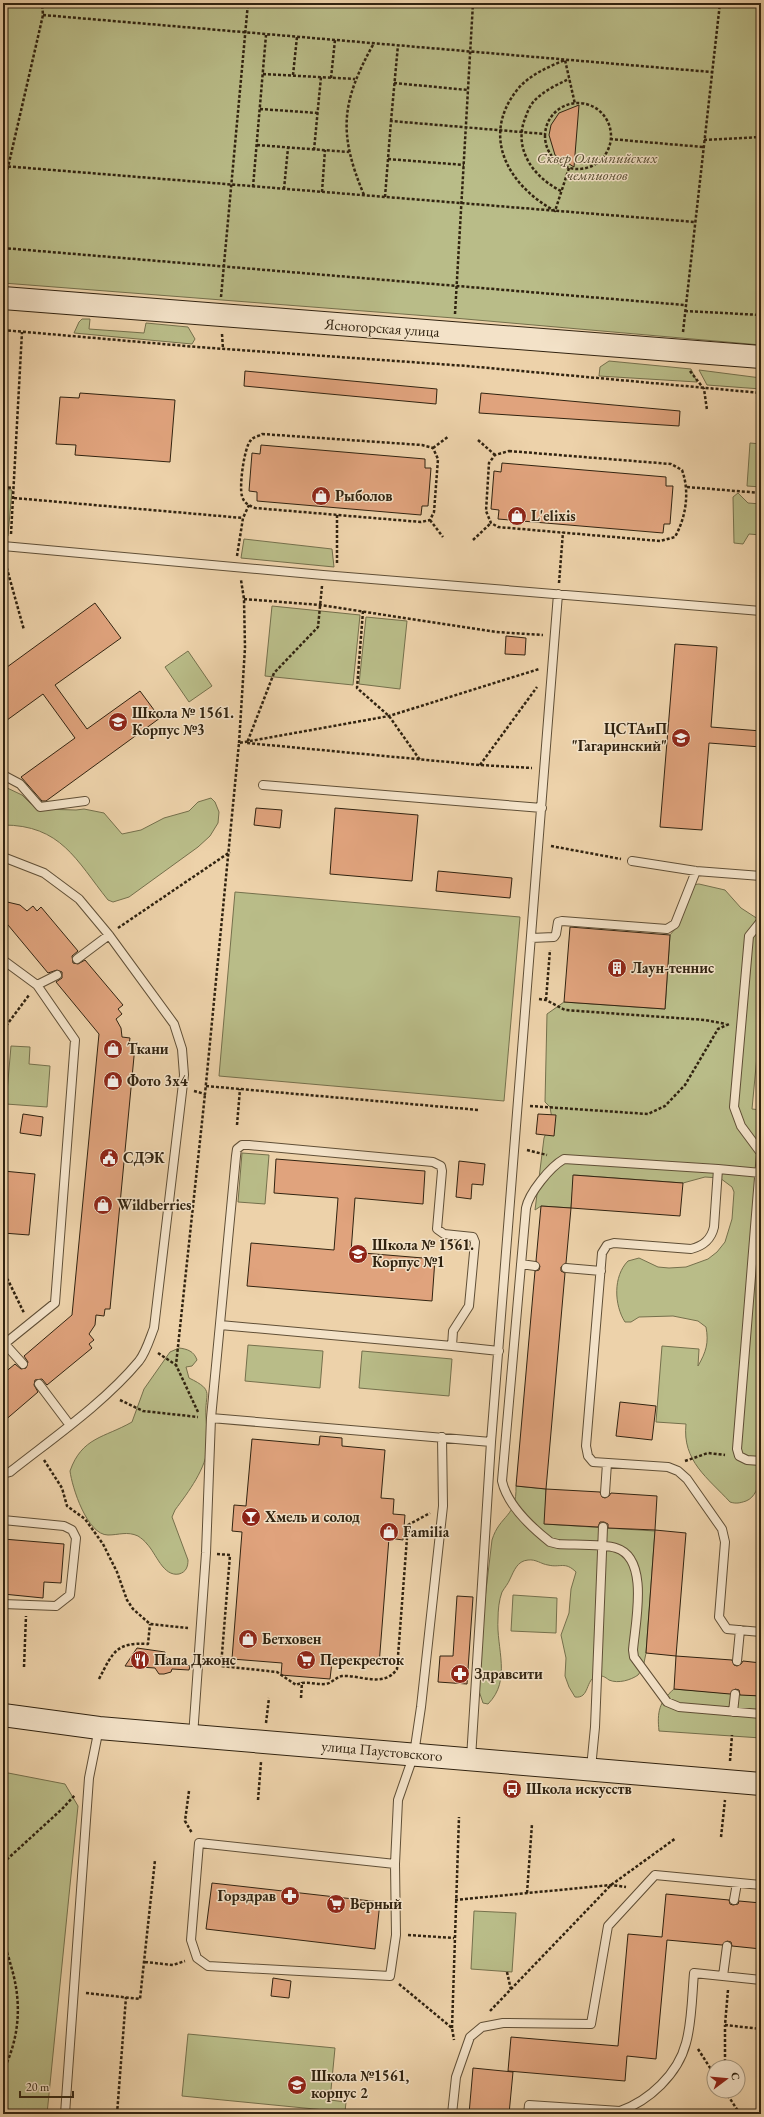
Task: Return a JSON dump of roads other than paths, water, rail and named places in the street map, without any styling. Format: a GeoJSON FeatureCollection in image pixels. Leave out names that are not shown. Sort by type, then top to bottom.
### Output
{"type":"FeatureCollection","features":[{"type":"Feature","properties":{"kind":"main road","name":"Ясногорская улица"},"geometry":{"type":"LineString","coordinates":[[3,298],[761,357]]}},
{"type":"Feature","properties":{"kind":"main road","name":"улица Паустовского"},"geometry":{"type":"LineString","coordinates":[[3,1715],[100,1728],[761,1784]]}},
{"type":"Feature","properties":{"kind":"lane"},"geometry":{"type":"LineString","coordinates":[[7,546],[323,575],[761,611]]}},
{"type":"Feature","properties":{"kind":"lane"},"geometry":{"type":"LineString","coordinates":[[470,1759],[514,1147],[558,594]]}},
{"type":"Feature","properties":{"kind":"lane"},"geometry":{"type":"LineString","coordinates":[[3,775],[20,784],[40,807],[85,801]]}},
{"type":"Feature","properties":{"kind":"lane"},"geometry":{"type":"LineString","coordinates":[[263,785],[542,808]]}},
{"type":"Feature","properties":{"kind":"lane"},"geometry":{"type":"LineString","coordinates":[[3,858],[44,873],[80,899],[109,935],[174,1024],[182,1049],[184,1075],[154,1328],[140,1360],[109,1391],[10,1472],[3,1474]]}},
{"type":"Feature","properties":{"kind":"lane"},"geometry":{"type":"LineString","coordinates":[[632,861],[696,871],[761,876]]}},
{"type":"Feature","properties":{"kind":"lane"},"geometry":{"type":"LineString","coordinates":[[531,938],[550,937],[556,934],[558,922],[562,921],[668,929],[675,924],[696,871]]}},
{"type":"Feature","properties":{"kind":"lane"},"geometry":{"type":"LineString","coordinates":[[761,921],[749,936],[734,1107],[741,1126],[761,1153],[737,1449],[739,1456],[747,1460],[761,1461]]}},
{"type":"Feature","properties":{"kind":"lane"},"geometry":{"type":"LineString","coordinates":[[77,959],[109,935]]}},
{"type":"Feature","properties":{"kind":"lane"},"geometry":{"type":"LineString","coordinates":[[3,960],[37,985],[76,1040],[55,1303],[4,1344],[23,1364]]}},
{"type":"Feature","properties":{"kind":"lane"},"geometry":{"type":"LineString","coordinates":[[37,985],[57,976]]}},
{"type":"Feature","properties":{"kind":"lane"},"geometry":{"type":"LineString","coordinates":[[193,1736],[206,1553],[211,1418],[237,1149],[242,1145],[279,1147],[433,1162],[441,1166],[442,1170],[437,1229],[444,1234],[472,1236],[475,1242],[469,1306],[453,1332],[452,1346]]}},
{"type":"Feature","properties":{"kind":"lane"},"geometry":{"type":"LineString","coordinates":[[760,1172],[564,1159],[557,1163],[528,1200],[502,1481],[504,1491],[511,1502],[550,1542],[558,1544],[616,1548],[625,1553],[632,1561],[638,1581],[633,1650],[634,1656],[667,1702],[678,1707],[761,1714]]}},
{"type":"Feature","properties":{"kind":"lane"},"geometry":{"type":"LineString","coordinates":[[718,1169],[714,1227],[712,1236],[706,1242],[691,1249],[614,1243],[607,1245],[602,1254],[586,1446],[588,1456],[593,1462],[668,1467],[678,1471],[687,1479],[722,1529],[725,1542],[719,1617],[727,1629],[761,1632]]}},
{"type":"Feature","properties":{"kind":"lane"},"geometry":{"type":"LineString","coordinates":[[521,1264],[535,1266]]}},
{"type":"Feature","properties":{"kind":"lane"},"geometry":{"type":"LineString","coordinates":[[566,1268],[601,1271]]}},
{"type":"Feature","properties":{"kind":"lane"},"geometry":{"type":"LineString","coordinates":[[220,1325],[499,1351]]}},
{"type":"Feature","properties":{"kind":"lane"},"geometry":{"type":"LineString","coordinates":[[39,1384],[69,1424]]}},
{"type":"Feature","properties":{"kind":"lane"},"geometry":{"type":"LineString","coordinates":[[211,1418],[492,1442]]}},
{"type":"Feature","properties":{"kind":"lane"},"geometry":{"type":"LineString","coordinates":[[395,1864],[198,1842],[191,1940],[197,1958],[208,1966],[390,1976],[396,1935],[395,1864],[398,1800],[414,1754],[421,1707],[443,1506],[442,1437]]}},
{"type":"Feature","properties":{"kind":"lane"},"geometry":{"type":"LineString","coordinates":[[605,1493],[607,1463]]}},
{"type":"Feature","properties":{"kind":"lane"},"geometry":{"type":"LineString","coordinates":[[3,1520],[64,1526],[72,1530],[76,1538],[70,1595],[56,1606],[3,1604]]}},
{"type":"Feature","properties":{"kind":"lane"},"geometry":{"type":"LineString","coordinates":[[591,1769],[595,1727],[603,1527]]}},
{"type":"Feature","properties":{"kind":"lane"},"geometry":{"type":"LineString","coordinates":[[737,1661],[740,1630]]}},
{"type":"Feature","properties":{"kind":"lane"},"geometry":{"type":"LineString","coordinates":[[733,1712],[735,1694]]}},
{"type":"Feature","properties":{"kind":"lane"},"geometry":{"type":"LineString","coordinates":[[65,2114],[89,1778],[100,1728]]}},
{"type":"Feature","properties":{"kind":"lane"},"geometry":{"type":"LineString","coordinates":[[452,2114],[456,2077],[470,2037],[482,2027],[503,2023],[591,2024],[608,1926],[655,1875],[761,1885]]}},
{"type":"Feature","properties":{"kind":"lane"},"geometry":{"type":"LineString","coordinates":[[734,1900],[738,1883]]}},
{"type":"Feature","properties":{"kind":"lane"},"geometry":{"type":"LineString","coordinates":[[726,1977],[727,1946]]}},
{"type":"Feature","properties":{"kind":"lane"},"geometry":{"type":"LineString","coordinates":[[528,2114],[529,2105],[620,2111],[631,2107],[657,2090],[672,2073],[686,2044],[694,1973],[761,1980]]}},
{"type":"Feature","properties":{"kind":"place","name":"Рыболов"},"geometry":{"type":"Point","coordinates":[321,496]}},
{"type":"Feature","properties":{"kind":"place","name":"L'elixis"},"geometry":{"type":"Point","coordinates":[517,516]}},
{"type":"Feature","properties":{"kind":"place","name":"Школа № 1561. Корпус №3"},"geometry":{"type":"Point","coordinates":[118,722]}},
{"type":"Feature","properties":{"kind":"place","name":"ЦСТАиП \"Гагаринский\""},"geometry":{"type":"Point","coordinates":[681,738]}},
{"type":"Feature","properties":{"kind":"place","name":"Лаун-теннис"},"geometry":{"type":"Point","coordinates":[617,968]}},
{"type":"Feature","properties":{"kind":"place","name":"Ткани"},"geometry":{"type":"Point","coordinates":[113,1049]}},
{"type":"Feature","properties":{"kind":"place","name":"Фото 3х4"},"geometry":{"type":"Point","coordinates":[113,1081]}},
{"type":"Feature","properties":{"kind":"place","name":"СДЭК"},"geometry":{"type":"Point","coordinates":[109,1158]}},
{"type":"Feature","properties":{"kind":"place","name":"Wildberries"},"geometry":{"type":"Point","coordinates":[103,1205]}},
{"type":"Feature","properties":{"kind":"place","name":"Школа № 1561. Корпус №1"},"geometry":{"type":"Point","coordinates":[358,1254]}},
{"type":"Feature","properties":{"kind":"place","name":"Хмель и солод"},"geometry":{"type":"Point","coordinates":[251,1517]}},
{"type":"Feature","properties":{"kind":"place","name":"Familia"},"geometry":{"type":"Point","coordinates":[389,1532]}},
{"type":"Feature","properties":{"kind":"place","name":"Бетховен"},"geometry":{"type":"Point","coordinates":[248,1639]}},
{"type":"Feature","properties":{"kind":"place","name":"Папа Джонс"},"geometry":{"type":"Point","coordinates":[140,1660]}},
{"type":"Feature","properties":{"kind":"place","name":"Перекресток"},"geometry":{"type":"Point","coordinates":[306,1660]}},
{"type":"Feature","properties":{"kind":"place","name":"Здравсити"},"geometry":{"type":"Point","coordinates":[460,1674]}},
{"type":"Feature","properties":{"kind":"place","name":"Школа искусств"},"geometry":{"type":"Point","coordinates":[512,1789]}},
{"type":"Feature","properties":{"kind":"place","name":"Горздрав"},"geometry":{"type":"Point","coordinates":[290,1896]}},
{"type":"Feature","properties":{"kind":"place","name":"Верный"},"geometry":{"type":"Point","coordinates":[336,1904]}},
{"type":"Feature","properties":{"kind":"place","name":"Школа №1561, корпус 2"},"geometry":{"type":"Point","coordinates":[297,2085]}},
{"type":"Feature","properties":{"kind":"park label","name":"Сквер Олимпийских чемпионов"},"geometry":{"type":"Point","coordinates":[597,166]}}]}
